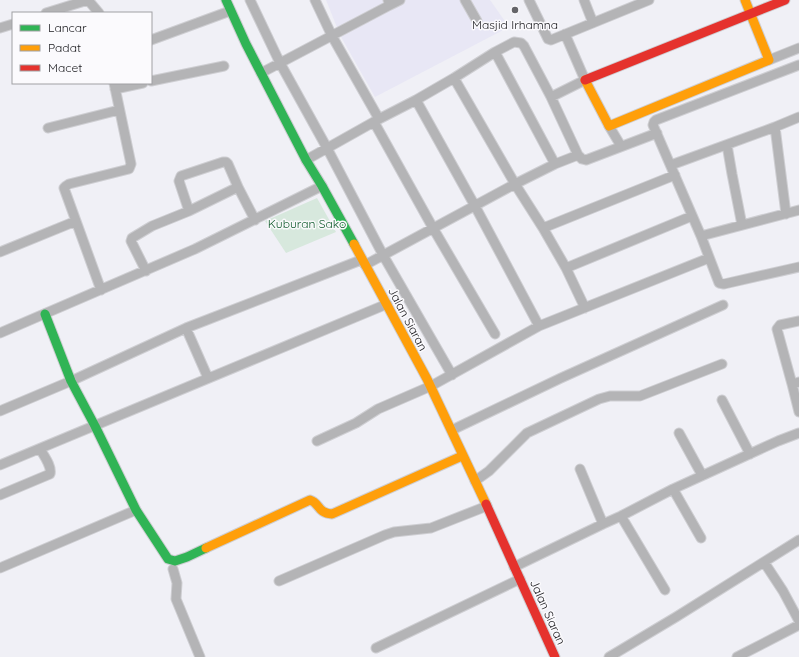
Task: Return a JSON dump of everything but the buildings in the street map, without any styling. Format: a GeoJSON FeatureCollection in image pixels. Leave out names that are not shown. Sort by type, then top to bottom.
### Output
{"type":"FeatureCollection","features":[{"type":"Feature","properties":{"kind":"street"},"geometry":{"type":"LineString","coordinates":[[49,12],[76,2],[88,0],[98,12]]}},
{"type":"Feature","properties":{"kind":"street","name":"Jalan Siaran"},"geometry":{"type":"LineString","coordinates":[[226,0],[230,11],[306,160],[322,186],[431,386],[555,657]]}},
{"type":"Feature","properties":{"kind":"street"},"geometry":{"type":"LineString","coordinates":[[250,0],[280,63],[327,148],[383,255],[452,375]]}},
{"type":"Feature","properties":{"kind":"street"},"geometry":{"type":"LineString","coordinates":[[315,0],[332,36],[433,228],[495,334]]}},
{"type":"Feature","properties":{"kind":"street"},"geometry":{"type":"LineString","coordinates":[[261,73],[332,36],[389,3],[400,0]]}},
{"type":"Feature","properties":{"kind":"street"},"geometry":{"type":"LineString","coordinates":[[465,0],[477,21]]}},
{"type":"Feature","properties":{"kind":"street"},"geometry":{"type":"LineString","coordinates":[[529,0],[548,39],[551,40],[644,1]]}},
{"type":"Feature","properties":{"kind":"street"},"geometry":{"type":"LineString","coordinates":[[584,0],[593,23]]}},
{"type":"Feature","properties":{"kind":"street"},"geometry":{"type":"LineString","coordinates":[[745,0],[769,60]]}},
{"type":"Feature","properties":{"kind":"street"},"geometry":{"type":"LineString","coordinates":[[551,97],[585,80],[785,0]]}},
{"type":"Feature","properties":{"kind":"street"},"geometry":{"type":"LineString","coordinates":[[152,40],[230,11]]}},
{"type":"Feature","properties":{"kind":"street"},"geometry":{"type":"LineString","coordinates":[[0,28],[12,24]]}},
{"type":"Feature","properties":{"kind":"street"},"geometry":{"type":"LineString","coordinates":[[565,34],[585,80],[621,146]]}},
{"type":"Feature","properties":{"kind":"street"},"geometry":{"type":"LineString","coordinates":[[306,160],[376,120],[416,100],[514,42],[521,43],[524,46],[551,97],[578,155],[582,159],[586,160],[657,133]]}},
{"type":"Feature","properties":{"kind":"street"},"geometry":{"type":"LineString","coordinates":[[609,126],[799,48]]}},
{"type":"Feature","properties":{"kind":"street"},"geometry":{"type":"LineString","coordinates":[[495,52],[555,164]]}},
{"type":"Feature","properties":{"kind":"street"},"geometry":{"type":"LineString","coordinates":[[799,65],[656,120],[653,124],[719,283],[724,284],[799,267]]}},
{"type":"Feature","properties":{"kind":"street"},"geometry":{"type":"LineString","coordinates":[[152,81],[224,66]]}},
{"type":"Feature","properties":{"kind":"street"},"geometry":{"type":"LineString","coordinates":[[454,78],[515,184],[566,268],[585,308]]}},
{"type":"Feature","properties":{"kind":"street"},"geometry":{"type":"LineString","coordinates":[[101,290],[64,188],[69,184],[129,170],[131,164],[115,86],[134,84]]}},
{"type":"Feature","properties":{"kind":"street"},"geometry":{"type":"LineString","coordinates":[[416,100],[539,326]]}},
{"type":"Feature","properties":{"kind":"street"},"geometry":{"type":"LineString","coordinates":[[48,128],[120,110]]}},
{"type":"Feature","properties":{"kind":"street"},"geometry":{"type":"LineString","coordinates":[[671,165],[799,117]]}},
{"type":"Feature","properties":{"kind":"street"},"geometry":{"type":"LineString","coordinates":[[775,127],[786,214]]}},
{"type":"Feature","properties":{"kind":"street"},"geometry":{"type":"LineString","coordinates":[[727,145],[742,225]]}},
{"type":"Feature","properties":{"kind":"street"},"geometry":{"type":"LineString","coordinates":[[0,410],[71,381],[186,328],[383,255],[515,184],[555,164],[578,155]]}},
{"type":"Feature","properties":{"kind":"street"},"geometry":{"type":"LineString","coordinates":[[188,211],[179,181],[181,176],[225,162],[228,164],[255,220]]}},
{"type":"Feature","properties":{"kind":"street"},"geometry":{"type":"LineString","coordinates":[[543,228],[675,175]]}},
{"type":"Feature","properties":{"kind":"street"},"geometry":{"type":"LineString","coordinates":[[0,333],[195,249],[322,186]]}},
{"type":"Feature","properties":{"kind":"street"},"geometry":{"type":"LineString","coordinates":[[146,271],[131,241],[132,238],[152,226],[188,211],[238,187]]}},
{"type":"Feature","properties":{"kind":"street"},"geometry":{"type":"LineString","coordinates":[[700,236],[799,210]]}},
{"type":"Feature","properties":{"kind":"street"},"geometry":{"type":"LineString","coordinates":[[566,268],[692,216]]}},
{"type":"Feature","properties":{"kind":"street"},"geometry":{"type":"LineString","coordinates":[[0,252],[76,221]]}},
{"type":"Feature","properties":{"kind":"street"},"geometry":{"type":"LineString","coordinates":[[317,441],[356,423],[378,409],[431,386],[539,326],[709,258]]}},
{"type":"Feature","properties":{"kind":"street"},"geometry":{"type":"LineString","coordinates":[[0,465],[387,304]]}},
{"type":"Feature","properties":{"kind":"street"},"geometry":{"type":"LineString","coordinates":[[452,430],[568,375],[723,305]]}},
{"type":"Feature","properties":{"kind":"street"},"geometry":{"type":"LineString","coordinates":[[45,314],[71,381],[136,510],[168,559],[175,561],[187,557],[310,500],[314,501],[319,509],[324,513],[332,514],[462,456]]}},
{"type":"Feature","properties":{"kind":"street"},"geometry":{"type":"LineString","coordinates":[[799,321],[780,325],[777,329],[796,383],[799,412]]}},
{"type":"Feature","properties":{"kind":"street"},"geometry":{"type":"LineString","coordinates":[[186,328],[208,378]]}},
{"type":"Feature","properties":{"kind":"street"},"geometry":{"type":"LineString","coordinates":[[475,481],[489,471],[527,433],[599,399],[610,396],[640,396],[722,364]]}},
{"type":"Feature","properties":{"kind":"street"},"geometry":{"type":"LineString","coordinates":[[722,400],[750,454]]}},
{"type":"Feature","properties":{"kind":"street"},"geometry":{"type":"LineString","coordinates":[[679,433],[702,475]]}},
{"type":"Feature","properties":{"kind":"street"},"geometry":{"type":"LineString","coordinates":[[514,567],[621,516],[702,475],[799,433]]}},
{"type":"Feature","properties":{"kind":"street"},"geometry":{"type":"LineString","coordinates":[[0,495],[51,473],[40,448]]}},
{"type":"Feature","properties":{"kind":"street"},"geometry":{"type":"LineString","coordinates":[[580,469],[603,524]]}},
{"type":"Feature","properties":{"kind":"street"},"geometry":{"type":"LineString","coordinates":[[673,489],[702,538]]}},
{"type":"Feature","properties":{"kind":"street"},"geometry":{"type":"LineString","coordinates":[[279,580],[385,535],[394,532],[431,528],[487,506]]}},
{"type":"Feature","properties":{"kind":"street"},"geometry":{"type":"LineString","coordinates":[[0,568],[136,510]]}},
{"type":"Feature","properties":{"kind":"street"},"geometry":{"type":"LineString","coordinates":[[621,516],[664,590]]}},
{"type":"Feature","properties":{"kind":"street"},"geometry":{"type":"LineString","coordinates":[[609,657],[682,614],[799,540]]}},
{"type":"Feature","properties":{"kind":"street"},"geometry":{"type":"LineString","coordinates":[[764,562],[783,591],[799,620]]}},
{"type":"Feature","properties":{"kind":"street"},"geometry":{"type":"LineString","coordinates":[[173,569],[177,583],[176,599],[200,657]]}},
{"type":"Feature","properties":{"kind":"street"},"geometry":{"type":"LineString","coordinates":[[376,648],[520,579]]}},
{"type":"Feature","properties":{"kind":"street"},"geometry":{"type":"LineString","coordinates":[[737,657],[799,625]]}},
{"type":"Feature","properties":{"kind":"shaded area"},"geometry":{"type":"Polygon","coordinates":[[[326,0],[490,0],[509,27],[375,97],[340,35],[326,0]]]}},
{"type":"Feature","properties":{"kind":"green space","name":"Kuburan Sako"},"geometry":{"type":"Polygon","coordinates":[[[317,198],[336,232],[286,253],[265,221],[317,198]]]}},
{"type":"Feature","properties":{"kind":"traffic: fast"},"geometry":{"type":"LineString","coordinates":[[226,0],[246,44],[306,160],[354,244]]}},
{"type":"Feature","properties":{"kind":"traffic: fast"},"geometry":{"type":"LineString","coordinates":[[45,314],[71,381],[136,510],[168,559],[175,561],[206,548]]}},
{"type":"Feature","properties":{"kind":"traffic: slow"},"geometry":{"type":"LineString","coordinates":[[585,80],[609,126],[769,60],[745,0]]}},
{"type":"Feature","properties":{"kind":"traffic: slow"},"geometry":{"type":"LineString","coordinates":[[354,244],[427,379],[486,504]]}},
{"type":"Feature","properties":{"kind":"traffic: slow"},"geometry":{"type":"LineString","coordinates":[[206,548],[310,500],[316,503],[324,512],[332,514],[462,456]]}},
{"type":"Feature","properties":{"kind":"traffic: jam"},"geometry":{"type":"LineString","coordinates":[[585,80],[785,0]]}},
{"type":"Feature","properties":{"kind":"traffic: jam"},"geometry":{"type":"LineString","coordinates":[[486,504],[555,657]]}},
{"type":"Feature","properties":{"kind":"place","name":"Masjid Irhamna"},"geometry":{"type":"Point","coordinates":[515,10]}}]}
